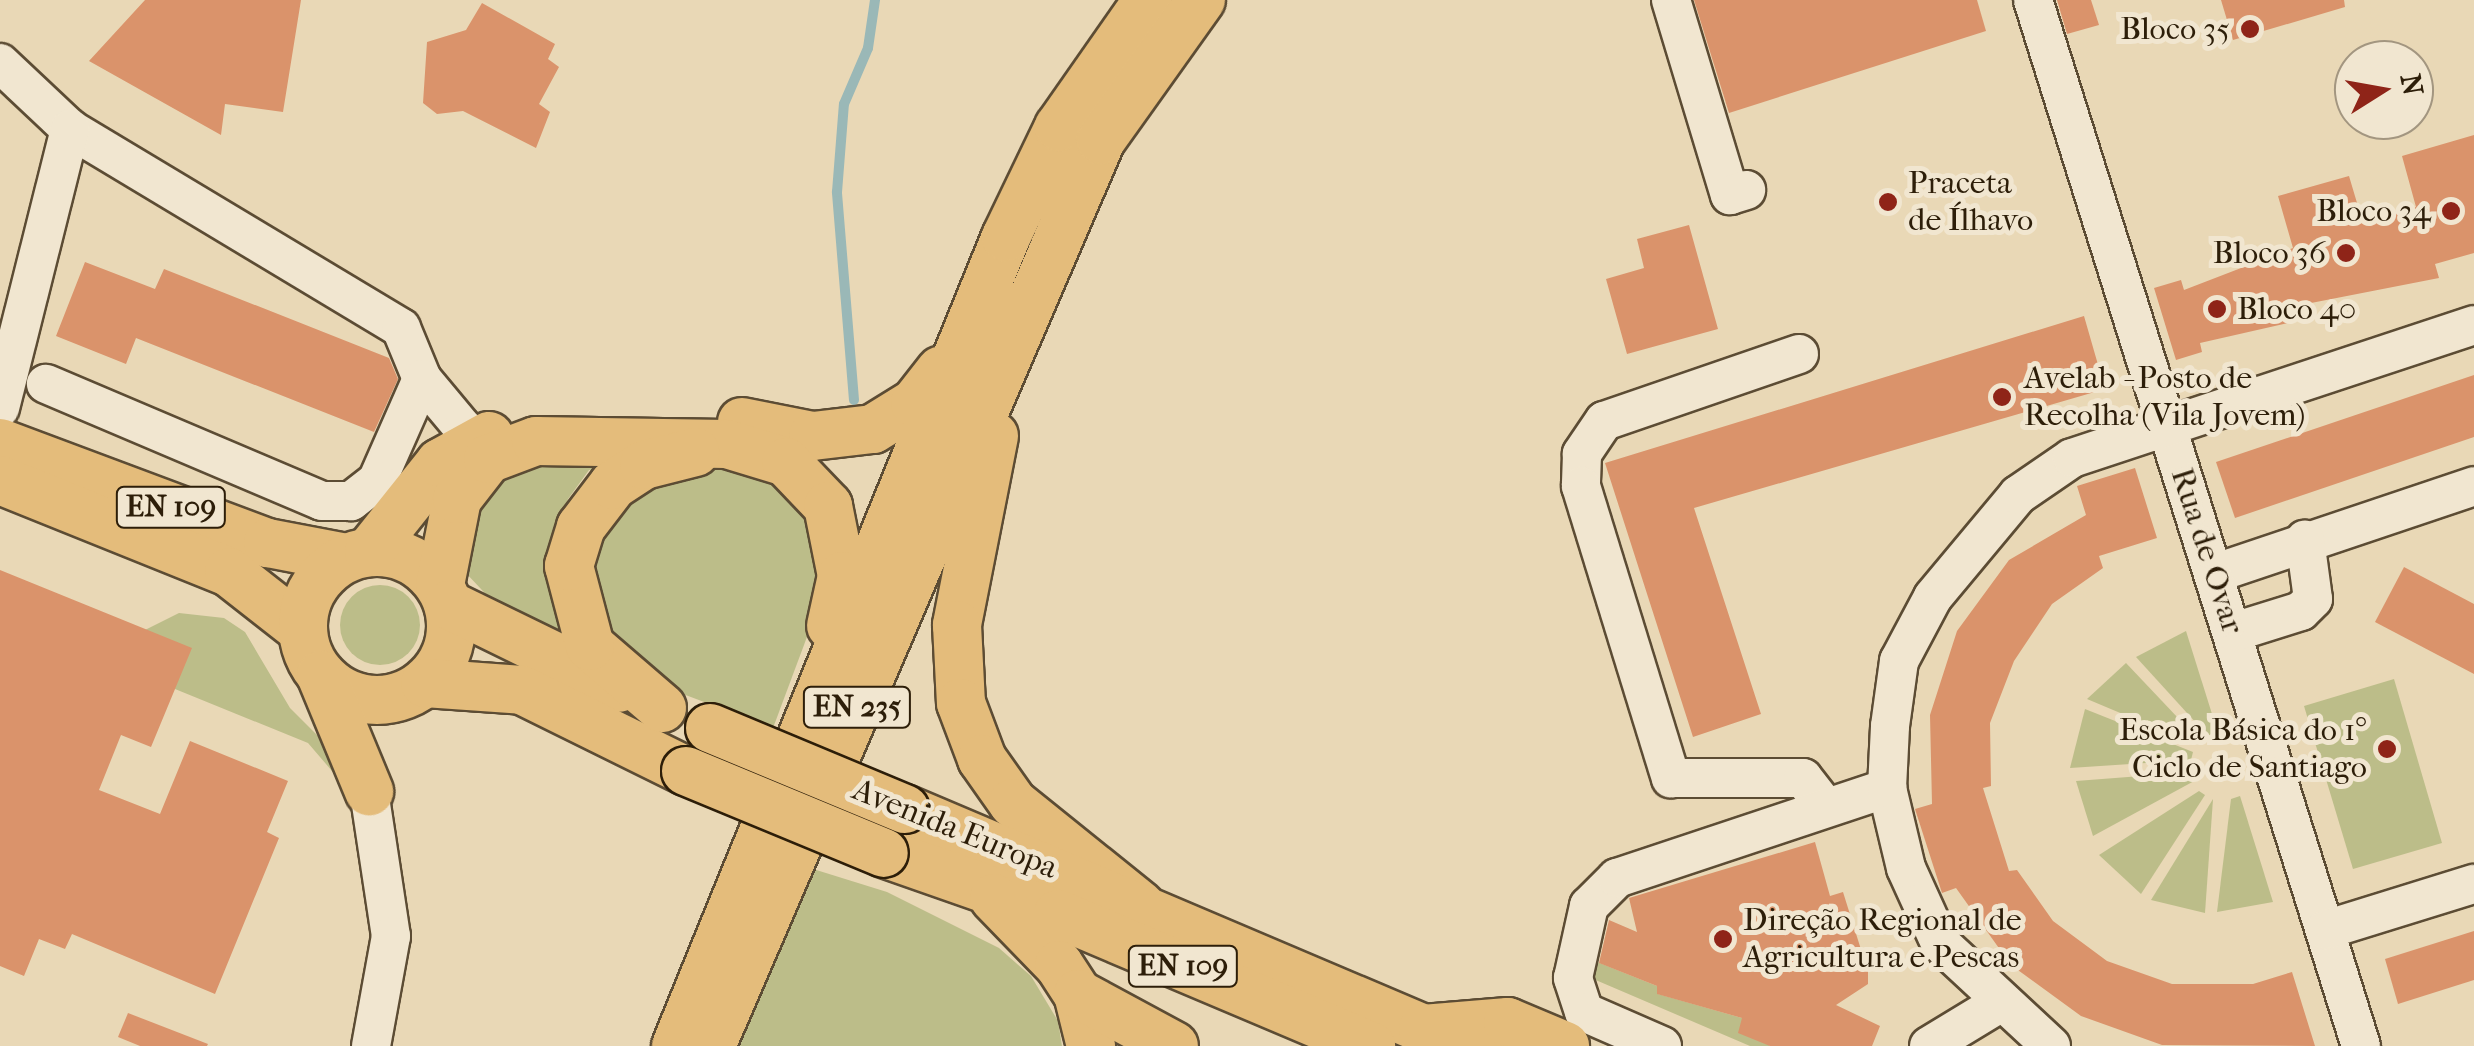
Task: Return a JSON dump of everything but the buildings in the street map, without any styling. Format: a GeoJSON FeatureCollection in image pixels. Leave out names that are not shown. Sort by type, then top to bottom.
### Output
{"type":"FeatureCollection","features":[{"type":"Feature","properties":{"kind":"main road","name":"EN 235"},"geometry":{"type":"LineString","coordinates":[[676,1046],[959,349],[1059,127],[1148,0]]}},
{"type":"Feature","properties":{"kind":"main road","name":"EN 235"},"geometry":{"type":"LineString","coordinates":[[721,1033],[1101,140],[1201,0]]}},
{"type":"Feature","properties":{"kind":"main road"},"geometry":{"type":"LineString","coordinates":[[303,630],[317,582],[358,555],[463,446],[543,418],[733,420],[847,435],[874,429],[914,402],[959,349]]}},
{"type":"Feature","properties":{"kind":"main road"},"geometry":{"type":"LineString","coordinates":[[1005,368],[957,625],[961,703],[982,759],[1013,803],[1140,905]]}},
{"type":"Feature","properties":{"kind":"main road"},"geometry":{"type":"LineString","coordinates":[[369,791],[418,688],[447,651],[444,595],[457,499],[488,459],[536,442],[727,444],[786,462],[809,481],[839,542],[838,599],[806,727]]}},
{"type":"Feature","properties":{"kind":"main road","name":"Avenida Europa"},"geometry":{"type":"LineString","coordinates":[[0,443],[268,543],[410,558],[444,595],[662,708],[1140,905],[1464,1046]]}},
{"type":"Feature","properties":{"kind":"main road"},"geometry":{"type":"LineString","coordinates":[[662,708],[590,646],[569,566],[581,527],[613,485],[644,464],[727,444]]}},
{"type":"Feature","properties":{"kind":"main road","name":"EN 109"},"geometry":{"type":"LineString","coordinates":[[0,480],[229,572],[303,630],[321,674]]}},
{"type":"Feature","properties":{"kind":"main road"},"geometry":{"type":"LineString","coordinates":[[321,674],[369,791]]}},
{"type":"Feature","properties":{"kind":"main road","name":"Avenida Europa"},"geometry":{"type":"LineString","coordinates":[[321,674],[371,700],[418,688],[522,690],[686,771],[991,896],[1058,914],[1371,1046]]}},
{"type":"Feature","properties":{"kind":"main road"},"geometry":{"type":"LineString","coordinates":[[991,896],[1078,994],[1174,1046]]}},
{"type":"Feature","properties":{"kind":"main road"},"geometry":{"type":"LineString","coordinates":[[1078,994],[1091,1046]]}},
{"type":"Feature","properties":{"kind":"main road"},"geometry":{"type":"LineString","coordinates":[[1421,1029],[1508,1022],[1565,1046]]}},
{"type":"Feature","properties":{"kind":"street"},"geometry":{"type":"LineString","coordinates":[[1671,0],[1730,196],[1746,190]]}},
{"type":"Feature","properties":{"kind":"street","name":"Rua de Ovar"},"geometry":{"type":"LineString","coordinates":[[2033,0],[2216,573],[2361,1046]]}},
{"type":"Feature","properties":{"kind":"street"},"geometry":{"type":"LineString","coordinates":[[0,63],[70,129],[401,328],[422,379],[463,428],[463,446]]}},
{"type":"Feature","properties":{"kind":"street"},"geometry":{"type":"LineString","coordinates":[[0,408],[70,129]]}},
{"type":"Feature","properties":{"kind":"street"},"geometry":{"type":"LineString","coordinates":[[2051,1046],[1998,1004],[1940,943],[1906,868],[1887,788],[1899,661],[1970,545],[2018,495],[2072,458],[2166,423],[2474,325]]}},
{"type":"Feature","properties":{"kind":"street"},"geometry":{"type":"LineString","coordinates":[[1799,354],[1604,420],[1582,454],[1581,486],[1671,778],[1804,778],[1826,807]]}},
{"type":"Feature","properties":{"kind":"street"},"geometry":{"type":"LineString","coordinates":[[46,384],[322,501],[351,502],[377,481],[422,379]]}},
{"type":"Feature","properties":{"kind":"street"},"geometry":{"type":"LineString","coordinates":[[2216,573],[2474,486]]}},
{"type":"Feature","properties":{"kind":"street"},"geometry":{"type":"LineString","coordinates":[[2234,632],[2301,611],[2313,599],[2305,540]]}},
{"type":"Feature","properties":{"kind":"street"},"geometry":{"type":"LineString","coordinates":[[1662,1046],[1584,1012],[1573,978],[1589,906],[1617,878],[1887,788]]}},
{"type":"Feature","properties":{"kind":"street"},"geometry":{"type":"LineString","coordinates":[[369,791],[391,936],[372,1046]]}},
{"type":"Feature","properties":{"kind":"street"},"geometry":{"type":"LineString","coordinates":[[2325,930],[2474,884]]}},
{"type":"Feature","properties":{"kind":"street"},"geometry":{"type":"LineString","coordinates":[[1929,1046],[1998,1004]]}},
{"type":"Feature","properties":{"kind":"green space"},"geometry":{"type":"Polygon","coordinates":[[[533,457],[619,465],[589,470],[568,499],[550,568],[559,631],[498,607],[464,571],[462,526],[485,486],[533,457]]]}},
{"type":"Feature","properties":{"kind":"green space"},"geometry":{"type":"Polygon","coordinates":[[[715,468],[751,472],[785,488],[809,525],[823,594],[773,728],[651,682],[604,640],[590,582],[603,528],[634,494],[677,474],[715,468]]]}},
{"type":"Feature","properties":{"kind":"green space"},"geometry":{"type":"Polygon","coordinates":[[[372,585],[388,585],[409,596],[420,625],[409,654],[388,665],[372,665],[358,659],[346,647],[340,633],[340,617],[346,603],[358,591],[372,585]]]}},
{"type":"Feature","properties":{"kind":"green space"},"geometry":{"type":"Polygon","coordinates":[[[179,613],[224,618],[245,632],[290,708],[331,749],[338,778],[308,743],[175,689],[145,630],[179,613]]]}},
{"type":"Feature","properties":{"kind":"green space"},"geometry":{"type":"Polygon","coordinates":[[[2186,631],[2217,730],[2208,736],[2136,657],[2186,631]]]}},
{"type":"Feature","properties":{"kind":"green space"},"geometry":{"type":"Polygon","coordinates":[[[2126,663],[2197,738],[2194,744],[2087,699],[2126,663]]]}},
{"type":"Feature","properties":{"kind":"green space"},"geometry":{"type":"Polygon","coordinates":[[[2394,679],[2442,843],[2353,869],[2304,706],[2394,679]]]}},
{"type":"Feature","properties":{"kind":"green space"},"geometry":{"type":"Polygon","coordinates":[[[2085,709],[2193,752],[2191,760],[2070,768],[2085,709]]]}},
{"type":"Feature","properties":{"kind":"green space"},"geometry":{"type":"Polygon","coordinates":[[[2193,772],[2196,780],[2093,836],[2076,781],[2193,772]]]}},
{"type":"Feature","properties":{"kind":"green space"},"geometry":{"type":"Polygon","coordinates":[[[2199,791],[2205,795],[2141,894],[2099,855],[2199,791]]]}},
{"type":"Feature","properties":{"kind":"green space"},"geometry":{"type":"Polygon","coordinates":[[[2240,796],[2273,902],[2217,912],[2231,799],[2240,796]]]}},
{"type":"Feature","properties":{"kind":"green space"},"geometry":{"type":"Polygon","coordinates":[[[2213,799],[2205,913],[2151,900],[2213,799]]]}},
{"type":"Feature","properties":{"kind":"green space"},"geometry":{"type":"Polygon","coordinates":[[[797,864],[887,892],[999,948],[1031,976],[1058,1021],[1062,1046],[740,1046],[739,1024],[797,864]]]}},
{"type":"Feature","properties":{"kind":"green space"},"geometry":{"type":"Polygon","coordinates":[[[1582,956],[1657,986],[1658,994],[1742,1018],[1770,1046],[1750,1046],[1591,978],[1582,956]]]}},
{"type":"Feature","properties":{"kind":"waterway"},"geometry":{"type":"LineString","coordinates":[[854,400],[837,192],[844,104],[868,48],[875,0]]}},
{"type":"Feature","properties":{"kind":"place","name":"Bloco 35"},"geometry":{"type":"Point","coordinates":[2250,29]}},
{"type":"Feature","properties":{"kind":"place","name":"Praceta de Ílhavo"},"geometry":{"type":"Point","coordinates":[1888,202]}},
{"type":"Feature","properties":{"kind":"place","name":"Bloco 34"},"geometry":{"type":"Point","coordinates":[2451,211]}},
{"type":"Feature","properties":{"kind":"place","name":"Bloco 36"},"geometry":{"type":"Point","coordinates":[2346,253]}},
{"type":"Feature","properties":{"kind":"place","name":"Bloco 40"},"geometry":{"type":"Point","coordinates":[2217,309]}},
{"type":"Feature","properties":{"kind":"place","name":"Avelab - Posto de Recolha (Vila Jovem)"},"geometry":{"type":"Point","coordinates":[2002,397]}},
{"type":"Feature","properties":{"kind":"place","name":"Escola Básica do 1° Ciclo de Santiago"},"geometry":{"type":"Point","coordinates":[2387,749]}},
{"type":"Feature","properties":{"kind":"place","name":"Direção Regional de Agricultura e Pescas"},"geometry":{"type":"Point","coordinates":[1723,939]}}]}
